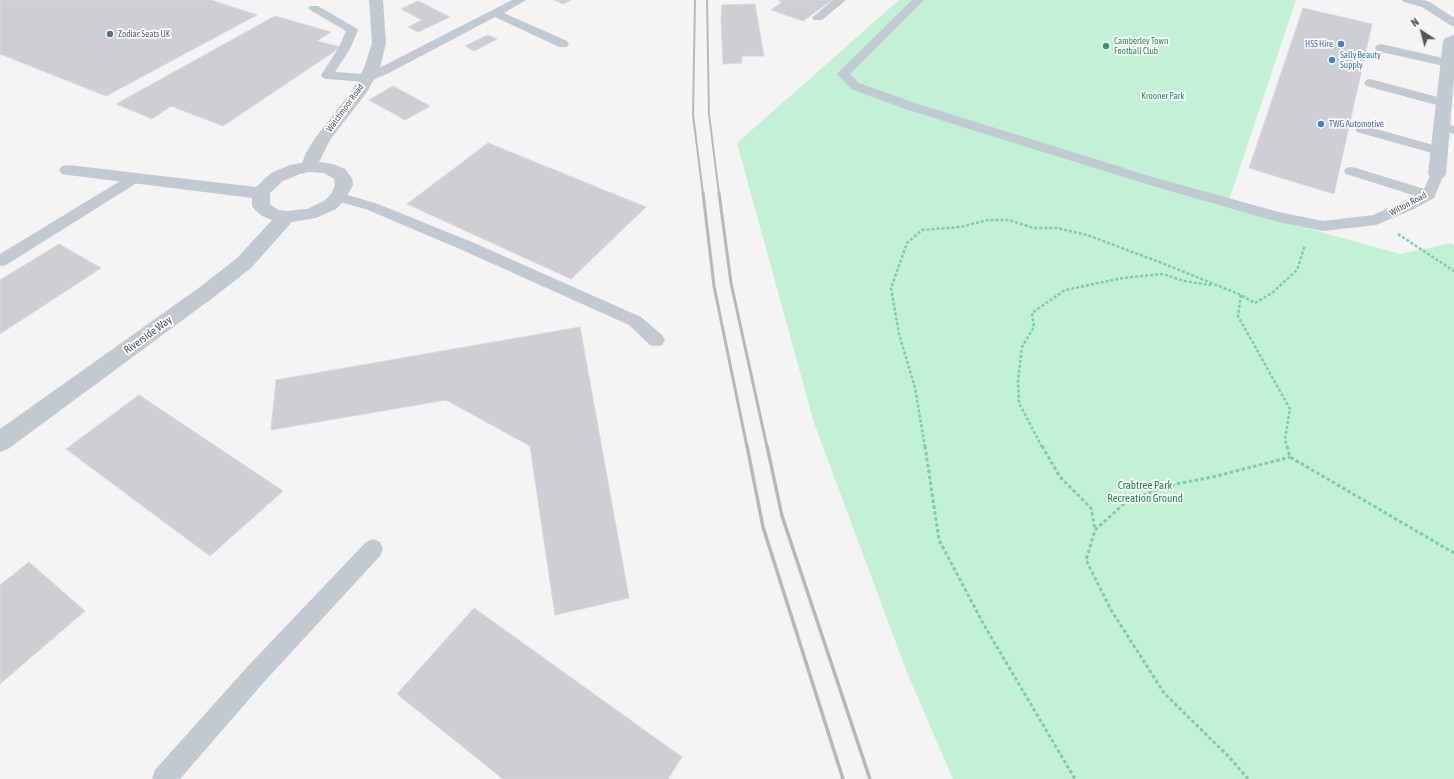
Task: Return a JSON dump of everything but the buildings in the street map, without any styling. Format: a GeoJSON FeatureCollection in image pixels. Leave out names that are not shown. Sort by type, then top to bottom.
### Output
{"type":"FeatureCollection","features":[{"type":"Feature","properties":{"kind":"street","name":"Watchmoor Road"},"geometry":{"type":"LineString","coordinates":[[309,167],[314,153],[323,138],[359,92],[372,68],[379,43],[376,0]]}},
{"type":"Feature","properties":{"kind":"street","name":"Wilton Road"},"geometry":{"type":"LineString","coordinates":[[1437,174],[1439,151],[1448,128],[1444,103],[1450,41],[1454,39]]}},
{"type":"Feature","properties":{"kind":"street"},"geometry":{"type":"LineString","coordinates":[[309,167],[327,168],[339,173],[344,186],[338,197],[330,205],[310,214],[286,217],[268,212],[261,206],[261,193],[265,187],[278,177],[296,169],[309,167]]}},
{"type":"Feature","properties":{"kind":"street"},"geometry":{"type":"LineString","coordinates":[[68,170],[261,193]]}},
{"type":"Feature","properties":{"kind":"street","name":"Riverside Way"},"geometry":{"type":"LineString","coordinates":[[0,442],[207,292],[244,263],[286,217]]}},
{"type":"Feature","properties":{"kind":"lane"},"geometry":{"type":"LineString","coordinates":[[314,8],[352,30],[344,49],[327,75],[366,78],[385,70],[520,0]]}},
{"type":"Feature","properties":{"kind":"lane"},"geometry":{"type":"LineString","coordinates":[[818,18],[840,0]]}},
{"type":"Feature","properties":{"kind":"lane","name":"Wilton Road"},"geometry":{"type":"LineString","coordinates":[[918,0],[843,74],[855,86],[910,106],[1136,176],[1278,217],[1323,226],[1376,220],[1409,206],[1429,195],[1437,174]]}},
{"type":"Feature","properties":{"kind":"lane"},"geometry":{"type":"LineString","coordinates":[[1408,0],[1426,4],[1454,23]]}},
{"type":"Feature","properties":{"kind":"lane"},"geometry":{"type":"LineString","coordinates":[[495,13],[563,44]]}},
{"type":"Feature","properties":{"kind":"lane"},"geometry":{"type":"LineString","coordinates":[[1380,48],[1448,63]]}},
{"type":"Feature","properties":{"kind":"lane"},"geometry":{"type":"LineString","coordinates":[[1370,83],[1444,103]]}},
{"type":"Feature","properties":{"kind":"lane"},"geometry":{"type":"LineString","coordinates":[[1362,129],[1439,151]]}},
{"type":"Feature","properties":{"kind":"lane"},"geometry":{"type":"LineString","coordinates":[[1351,171],[1429,195]]}},
{"type":"Feature","properties":{"kind":"lane"},"geometry":{"type":"LineString","coordinates":[[0,261],[135,178]]}},
{"type":"Feature","properties":{"kind":"lane"},"geometry":{"type":"LineString","coordinates":[[338,197],[373,207],[460,243],[635,321],[656,340]]}},
{"type":"Feature","properties":{"kind":"lane"},"geometry":{"type":"LineString","coordinates":[[164,779],[256,674],[373,548]]}},
{"type":"Feature","properties":{"kind":"path"},"geometry":{"type":"LineString","coordinates":[[1075,779],[984,625],[939,540],[930,473],[915,388],[899,334],[891,288],[907,243],[922,230],[960,227],[988,220],[1009,220],[1034,228],[1057,228],[1087,235],[1241,295],[1255,303],[1276,290],[1297,270],[1307,239],[1323,226]]}},
{"type":"Feature","properties":{"kind":"path"},"geometry":{"type":"LineString","coordinates":[[1376,220],[1454,271]]}},
{"type":"Feature","properties":{"kind":"path"},"geometry":{"type":"LineString","coordinates":[[1215,285],[1184,281],[1163,274],[1123,278],[1065,290],[1032,313],[1034,327],[1022,347],[1018,381],[1019,403],[1060,477],[1092,508],[1095,530],[1086,560],[1111,610],[1164,693],[1229,757],[1248,779]]}},
{"type":"Feature","properties":{"kind":"path"},"geometry":{"type":"LineString","coordinates":[[1241,295],[1238,316],[1290,410],[1285,439],[1290,457],[1454,553]]}},
{"type":"Feature","properties":{"kind":"path"},"geometry":{"type":"LineString","coordinates":[[1095,530],[1125,503],[1165,486],[1212,477],[1290,457]]}},
{"type":"Feature","properties":{"kind":"green space","name":"Crabtree Park Recreation Ground"},"geometry":{"type":"Polygon","coordinates":[[[899,0],[1296,0],[1227,206],[1400,254],[1452,243],[1454,245],[1454,779],[953,779],[908,675],[814,423],[737,143],[899,0]]]}},
{"type":"Feature","properties":{"kind":"railway"},"geometry":{"type":"LineString","coordinates":[[695,0],[693,115],[703,194]]}},
{"type":"Feature","properties":{"kind":"railway"},"geometry":{"type":"LineString","coordinates":[[707,0],[709,114],[719,194]]}},
{"type":"Feature","properties":{"kind":"railway"},"geometry":{"type":"LineString","coordinates":[[703,193],[714,286],[747,447]]}},
{"type":"Feature","properties":{"kind":"railway"},"geometry":{"type":"LineString","coordinates":[[719,193],[731,283],[767,447]]}},
{"type":"Feature","properties":{"kind":"railway"},"geometry":{"type":"LineString","coordinates":[[747,446],[763,527],[843,779]]}},
{"type":"Feature","properties":{"kind":"railway"},"geometry":{"type":"LineString","coordinates":[[767,446],[782,516],[870,779]]}},
{"type":"Feature","properties":{"kind":"place","name":"Zodiac Seats UK"},"geometry":{"type":"Point","coordinates":[110,34]}},
{"type":"Feature","properties":{"kind":"place","name":"HSS Hire"},"geometry":{"type":"Point","coordinates":[1341,44]}},
{"type":"Feature","properties":{"kind":"place","name":"Camberley Town Football Club"},"geometry":{"type":"Point","coordinates":[1106,46]}},
{"type":"Feature","properties":{"kind":"place","name":"Sally Beauty Supply"},"geometry":{"type":"Point","coordinates":[1332,60]}},
{"type":"Feature","properties":{"kind":"place","name":"TWG Automotive"},"geometry":{"type":"Point","coordinates":[1321,124]}},
{"type":"Feature","properties":{"kind":"park label","name":"Krooner Park"},"geometry":{"type":"Point","coordinates":[1163,96]}}]}
